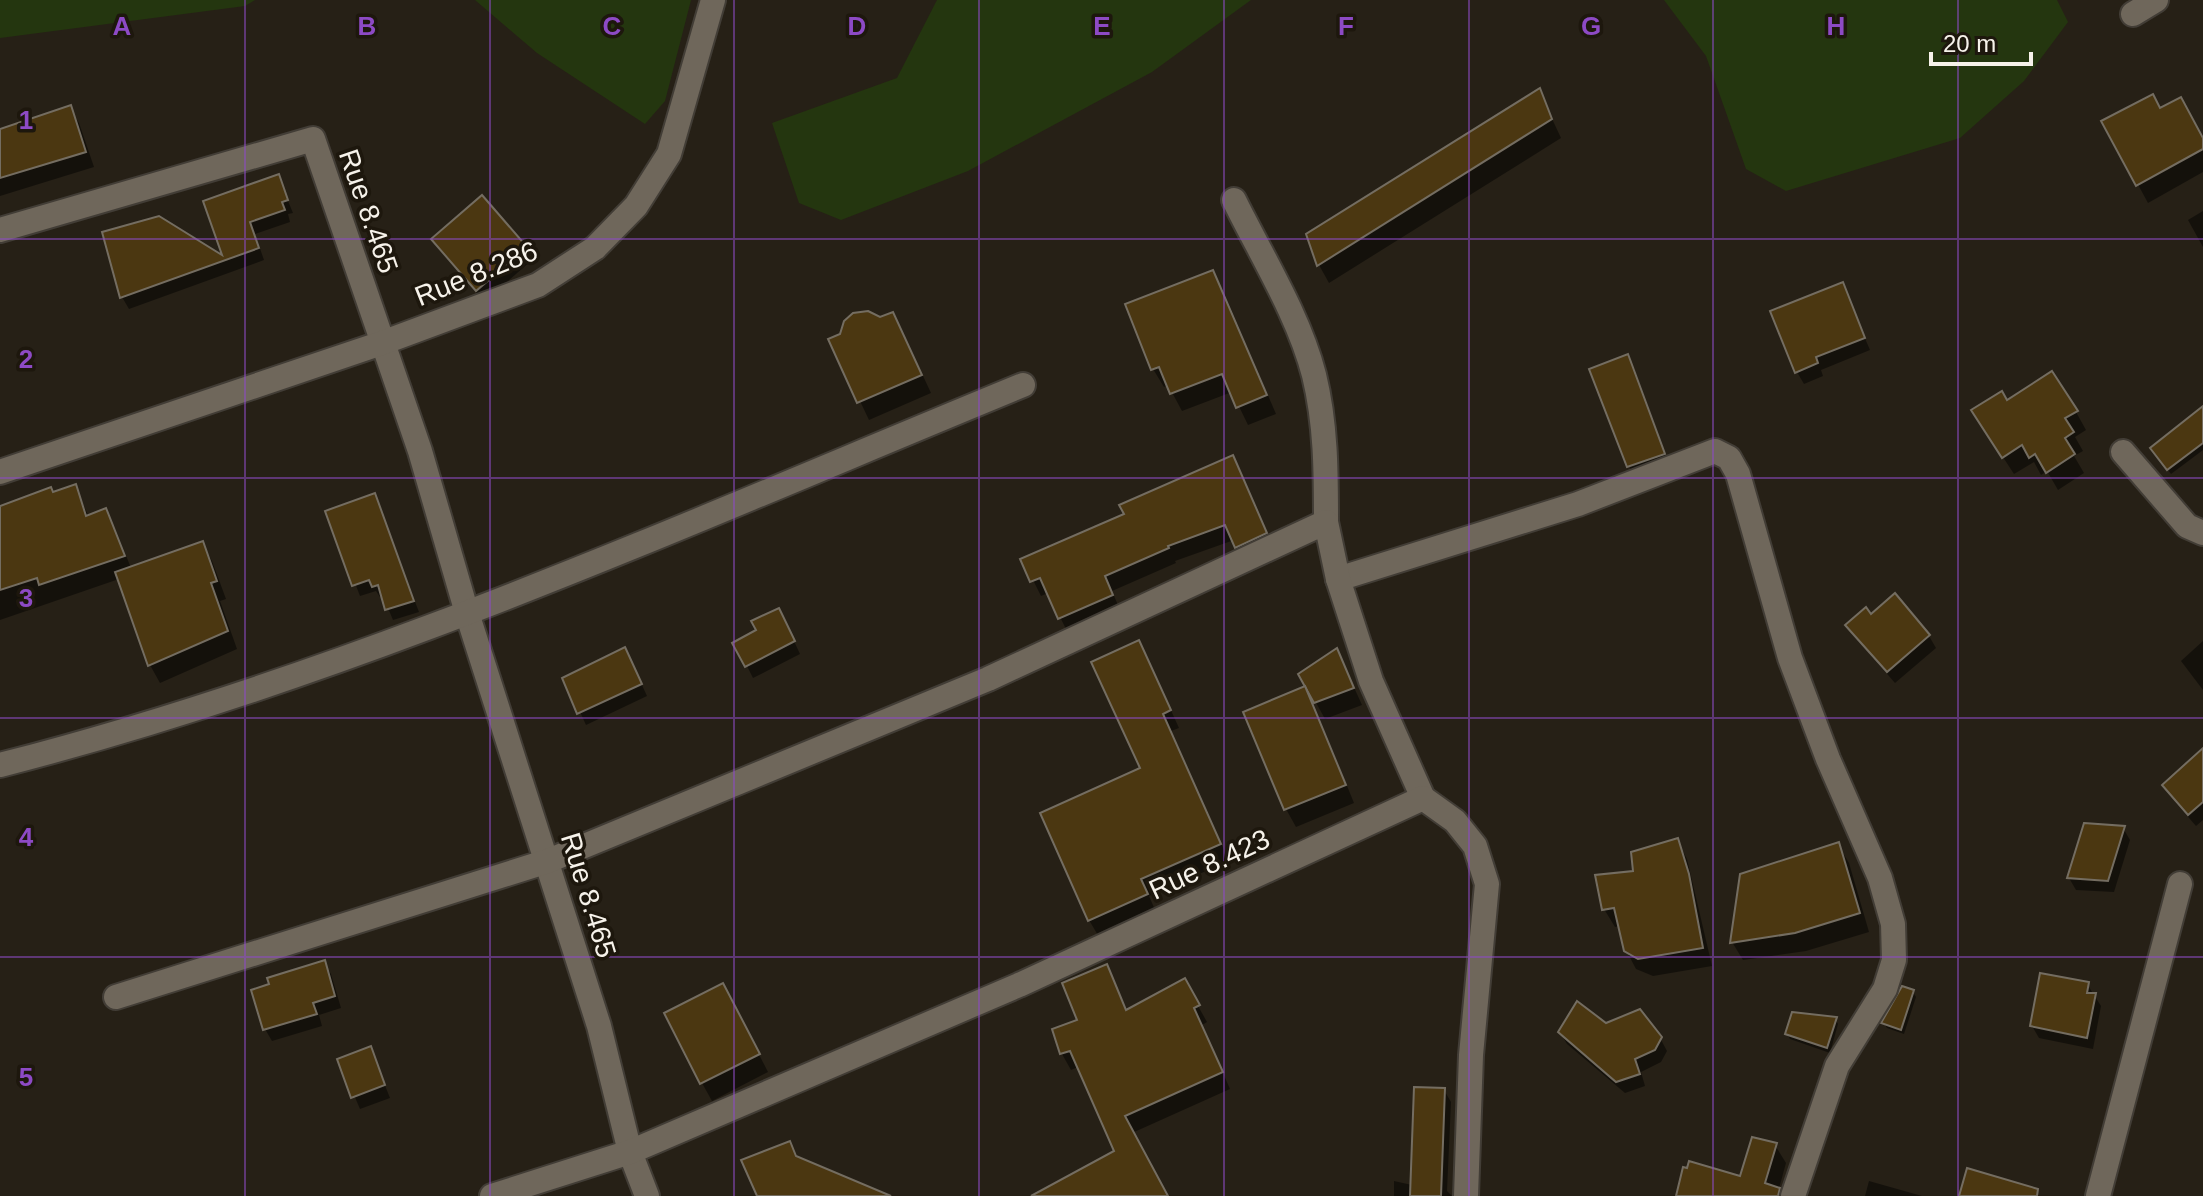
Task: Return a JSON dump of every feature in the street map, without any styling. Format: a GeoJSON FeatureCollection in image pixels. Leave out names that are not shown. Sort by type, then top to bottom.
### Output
{"type":"FeatureCollection","features":[{"type":"Feature","properties":{"kind":"street","name":"Rue 8.286"},"geometry":{"type":"LineString","coordinates":[[0,472],[382,343],[538,285],[595,248],[636,206],[669,154],[713,0]]}},
{"type":"Feature","properties":{"kind":"street"},"geometry":{"type":"LineString","coordinates":[[2133,14],[2156,0]]}},
{"type":"Feature","properties":{"kind":"street","name":"Rue 8.465"},"geometry":{"type":"LineString","coordinates":[[0,230],[313,139],[420,451],[467,613],[599,1026],[630,1152],[647,1196]]}},
{"type":"Feature","properties":{"kind":"street"},"geometry":{"type":"LineString","coordinates":[[1234,200],[1291,314],[1313,373],[1325,437],[1326,522],[1338,579],[1371,681],[1423,798],[1455,821],[1475,846],[1487,884],[1471,1055],[1466,1196]]}},
{"type":"Feature","properties":{"kind":"street"},"geometry":{"type":"LineString","coordinates":[[0,765],[106,738],[295,676],[467,613],[1023,385]]}},
{"type":"Feature","properties":{"kind":"street"},"geometry":{"type":"LineString","coordinates":[[1338,579],[1578,504],[1715,451],[1729,458],[1738,474],[1790,658],[1828,759],[1880,878],[1893,924],[1894,960],[1885,989],[1837,1066],[1793,1196]]}},
{"type":"Feature","properties":{"kind":"street"},"geometry":{"type":"LineString","coordinates":[[2123,452],[2187,526],[2203,533]]}},
{"type":"Feature","properties":{"kind":"street"},"geometry":{"type":"LineString","coordinates":[[116,997],[548,861],[988,679],[1326,522]]}},
{"type":"Feature","properties":{"kind":"street","name":"Rue 8.423"},"geometry":{"type":"LineString","coordinates":[[492,1196],[630,1152],[1019,985],[1423,798]]}},
{"type":"Feature","properties":{"kind":"street"},"geometry":{"type":"LineString","coordinates":[[2098,1196],[2180,884]]}},
{"type":"Feature","properties":{"kind":"green space"},"geometry":{"type":"Polygon","coordinates":[[[0,0],[255,0],[245,6],[0,38],[0,0]]]}},
{"type":"Feature","properties":{"kind":"green space"},"geometry":{"type":"Polygon","coordinates":[[[475,0],[691,0],[665,101],[645,124],[537,53],[475,0]]]}},
{"type":"Feature","properties":{"kind":"green space"},"geometry":{"type":"Polygon","coordinates":[[[937,0],[1251,0],[1152,72],[968,171],[841,220],[799,203],[772,123],[897,78],[937,0]]]}},
{"type":"Feature","properties":{"kind":"green space"},"geometry":{"type":"Polygon","coordinates":[[[1664,0],[2057,0],[2068,22],[2024,81],[1960,138],[1786,191],[1746,169],[1706,56],[1664,0]]]}},
{"type":"Feature","properties":{"kind":"building"},"geometry":{"type":"Polygon","coordinates":[[[1540,88],[1552,119],[1317,266],[1306,234],[1540,88]]]}},
{"type":"Feature","properties":{"kind":"building"},"geometry":{"type":"Polygon","coordinates":[[[2153,94],[2160,108],[2181,97],[2203,138],[2203,149],[2136,186],[2101,121],[2153,94]]]}},
{"type":"Feature","properties":{"kind":"building"},"geometry":{"type":"Polygon","coordinates":[[[71,105],[86,152],[0,178],[0,129],[71,105]]]}},
{"type":"Feature","properties":{"kind":"building"},"geometry":{"type":"Polygon","coordinates":[[[279,174],[288,200],[282,202],[285,210],[250,222],[259,248],[120,298],[102,232],[159,216],[222,255],[203,201],[279,174]]]}},
{"type":"Feature","properties":{"kind":"building"},"geometry":{"type":"Polygon","coordinates":[[[482,195],[527,247],[476,291],[431,239],[482,195]]]}},
{"type":"Feature","properties":{"kind":"building"},"geometry":{"type":"Polygon","coordinates":[[[1213,270],[1267,395],[1236,408],[1222,374],[1170,394],[1159,367],[1151,370],[1125,304],[1213,270]]]}},
{"type":"Feature","properties":{"kind":"building"},"geometry":{"type":"Polygon","coordinates":[[[1843,282],[1865,338],[1816,357],[1818,363],[1795,373],[1770,311],[1843,282]]]}},
{"type":"Feature","properties":{"kind":"building"},"geometry":{"type":"Polygon","coordinates":[[[868,311],[880,317],[893,312],[922,375],[857,403],[828,339],[840,334],[844,321],[853,313],[868,311]]]}},
{"type":"Feature","properties":{"kind":"building"},"geometry":{"type":"Polygon","coordinates":[[[1628,354],[1665,454],[1627,467],[1589,369],[1628,354]]]}},
{"type":"Feature","properties":{"kind":"building"},"geometry":{"type":"Polygon","coordinates":[[[2052,371],[2078,411],[2065,418],[2074,432],[2065,438],[2075,454],[2046,473],[2035,454],[2029,458],[2022,445],[2002,458],[1971,410],[2002,391],[2007,400],[2052,371]]]}},
{"type":"Feature","properties":{"kind":"building"},"geometry":{"type":"Polygon","coordinates":[[[2203,406],[2203,443],[2167,470],[2150,448],[2203,406]]]}},
{"type":"Feature","properties":{"kind":"building"},"geometry":{"type":"Polygon","coordinates":[[[1233,455],[1267,533],[1235,548],[1225,525],[1168,546],[1105,576],[1113,595],[1058,619],[1040,578],[1030,582],[1020,559],[1124,514],[1119,505],[1233,455]]]}},
{"type":"Feature","properties":{"kind":"building"},"geometry":{"type":"Polygon","coordinates":[[[76,484],[86,516],[106,508],[125,556],[39,585],[37,578],[0,590],[0,506],[51,487],[53,492],[76,484]]]}},
{"type":"Feature","properties":{"kind":"building"},"geometry":{"type":"Polygon","coordinates":[[[375,493],[414,601],[385,610],[378,585],[372,587],[369,580],[352,586],[325,511],[375,493]]]}},
{"type":"Feature","properties":{"kind":"building"},"geometry":{"type":"Polygon","coordinates":[[[203,541],[217,581],[211,583],[228,631],[148,666],[115,572],[203,541]]]}},
{"type":"Feature","properties":{"kind":"building"},"geometry":{"type":"Polygon","coordinates":[[[1895,593],[1930,635],[1887,672],[1845,625],[1866,607],[1871,614],[1895,593]]]}},
{"type":"Feature","properties":{"kind":"building"},"geometry":{"type":"Polygon","coordinates":[[[779,608],[795,641],[745,667],[732,643],[756,630],[751,621],[779,608]]]}},
{"type":"Feature","properties":{"kind":"building"},"geometry":{"type":"Polygon","coordinates":[[[1139,640],[1171,710],[1163,714],[1221,844],[1141,879],[1148,894],[1088,921],[1040,813],[1140,768],[1091,662],[1139,640]]]}},
{"type":"Feature","properties":{"kind":"building"},"geometry":{"type":"Polygon","coordinates":[[[625,647],[642,684],[577,714],[562,678],[625,647]]]}},
{"type":"Feature","properties":{"kind":"building"},"geometry":{"type":"Polygon","coordinates":[[[1337,648],[1354,688],[1314,703],[1298,674],[1337,648]]]}},
{"type":"Feature","properties":{"kind":"building"},"geometry":{"type":"Polygon","coordinates":[[[1305,686],[1346,785],[1284,810],[1243,712],[1305,686]]]}},
{"type":"Feature","properties":{"kind":"building"},"geometry":{"type":"Polygon","coordinates":[[[2203,748],[2203,802],[2188,815],[2162,785],[2203,748]]]}},
{"type":"Feature","properties":{"kind":"building"},"geometry":{"type":"Polygon","coordinates":[[[2084,823],[2125,826],[2108,881],[2067,878],[2084,823]]]}},
{"type":"Feature","properties":{"kind":"building"},"geometry":{"type":"Polygon","coordinates":[[[1678,838],[1689,874],[1703,948],[1638,959],[1624,951],[1614,908],[1602,910],[1595,875],[1633,871],[1631,852],[1678,838]]]}},
{"type":"Feature","properties":{"kind":"building"},"geometry":{"type":"Polygon","coordinates":[[[1839,842],[1860,913],[1795,933],[1730,943],[1740,874],[1839,842]]]}},
{"type":"Feature","properties":{"kind":"building"},"geometry":{"type":"Polygon","coordinates":[[[325,960],[335,996],[313,1003],[317,1014],[263,1030],[251,990],[269,984],[267,978],[325,960]]]}},
{"type":"Feature","properties":{"kind":"building"},"geometry":{"type":"Polygon","coordinates":[[[1107,964],[1126,1010],[1185,978],[1200,1005],[1194,1008],[1223,1072],[1125,1116],[1168,1196],[1031,1196],[1114,1151],[1070,1051],[1060,1054],[1052,1029],[1077,1020],[1062,983],[1107,964]]]}},
{"type":"Feature","properties":{"kind":"building"},"geometry":{"type":"Polygon","coordinates":[[[2040,973],[2089,982],[2087,993],[2096,993],[2087,1038],[2030,1026],[2040,973]]]}},
{"type":"Feature","properties":{"kind":"building"},"geometry":{"type":"Polygon","coordinates":[[[723,983],[760,1054],[700,1084],[664,1013],[723,983]]]}},
{"type":"Feature","properties":{"kind":"building"},"geometry":{"type":"Polygon","coordinates":[[[1902,986],[1914,990],[1901,1030],[1881,1023],[1902,986]]]}},
{"type":"Feature","properties":{"kind":"building"},"geometry":{"type":"Polygon","coordinates":[[[1577,1001],[1606,1023],[1640,1009],[1662,1037],[1655,1050],[1635,1059],[1640,1074],[1616,1082],[1558,1032],[1577,1001]]]}},
{"type":"Feature","properties":{"kind":"building"},"geometry":{"type":"Polygon","coordinates":[[[1792,1012],[1837,1017],[1827,1048],[1785,1034],[1792,1012]]]}},
{"type":"Feature","properties":{"kind":"building"},"geometry":{"type":"Polygon","coordinates":[[[371,1046],[385,1085],[351,1098],[337,1059],[371,1046]]]}},
{"type":"Feature","properties":{"kind":"building"},"geometry":{"type":"Polygon","coordinates":[[[1414,1087],[1445,1088],[1441,1196],[1410,1196],[1414,1087]]]}},
{"type":"Feature","properties":{"kind":"building"},"geometry":{"type":"Polygon","coordinates":[[[1752,1137],[1777,1143],[1765,1183],[1780,1188],[1778,1196],[1676,1196],[1683,1167],[1687,1168],[1689,1161],[1740,1176],[1752,1137]]]}},
{"type":"Feature","properties":{"kind":"building"},"geometry":{"type":"Polygon","coordinates":[[[790,1141],[796,1156],[891,1196],[757,1196],[741,1160],[790,1141]]]}},
{"type":"Feature","properties":{"kind":"building"},"geometry":{"type":"Polygon","coordinates":[[[1967,1168],[2038,1189],[2037,1196],[1959,1196],[1967,1168]]]}}]}
